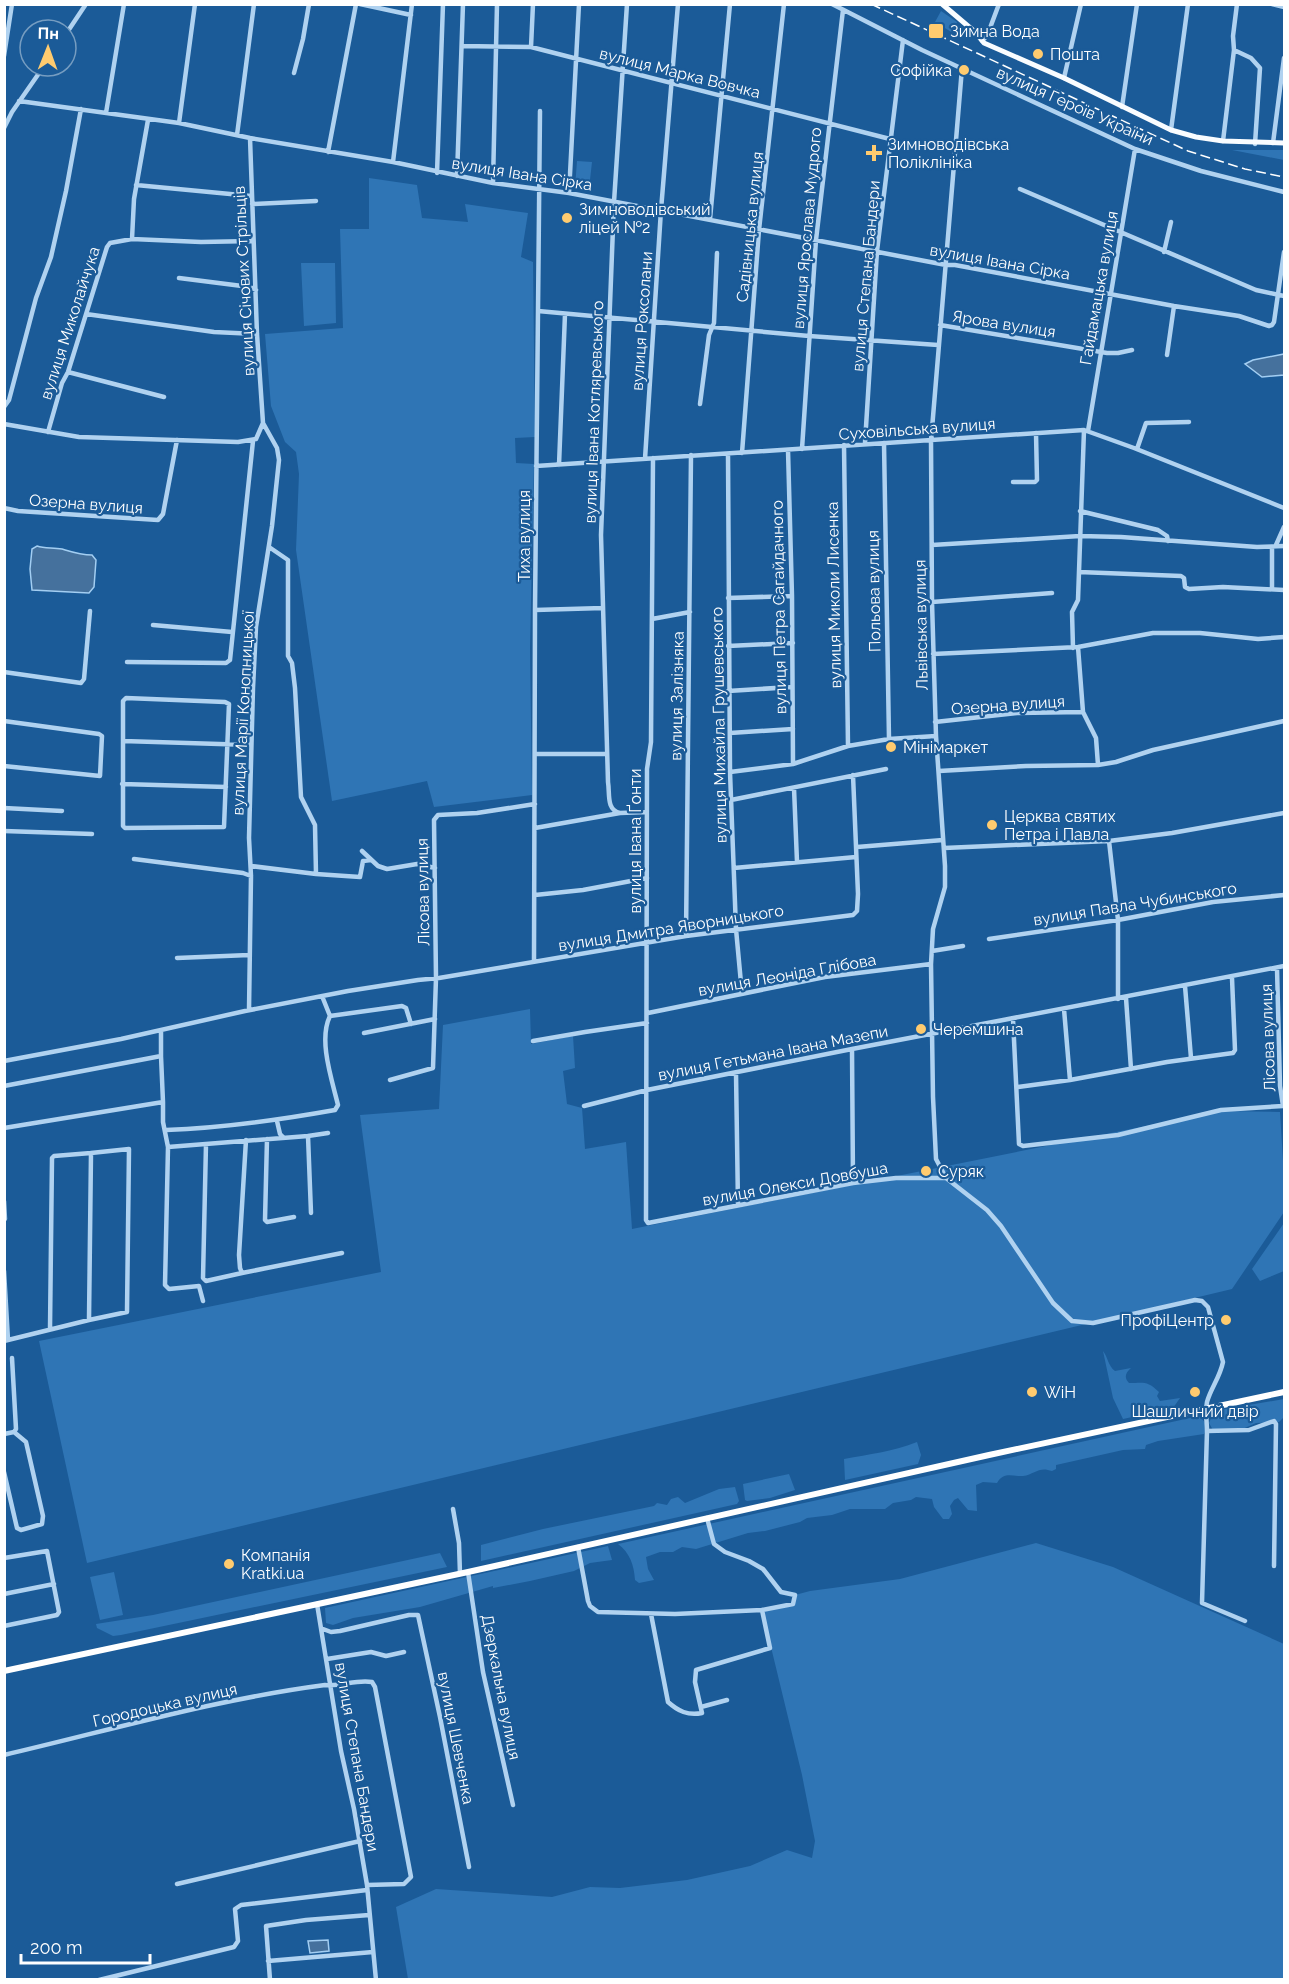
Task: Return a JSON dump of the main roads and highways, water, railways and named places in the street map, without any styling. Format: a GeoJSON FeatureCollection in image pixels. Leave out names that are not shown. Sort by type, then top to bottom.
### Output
{"type":"FeatureCollection","features":[{"type":"Feature","properties":{"kind":"highway"},"geometry":{"type":"LineString","coordinates":[[4,1671],[460,1574],[1284,1392]]}},
{"type":"Feature","properties":{"kind":"main road"},"geometry":{"type":"LineString","coordinates":[[942,4],[975,32],[982,41],[1171,130],[1223,141],[1255,144],[1284,143]]}},
{"type":"Feature","properties":{"kind":"railway"},"geometry":{"type":"LineString","coordinates":[[871,4],[1188,151],[1245,169],[1284,177]]}},
{"type":"Feature","properties":{"kind":"place","name":"Зимна Вода"},"geometry":{"type":"Point","coordinates":[936,31]}},
{"type":"Feature","properties":{"kind":"place","name":"Пошта"},"geometry":{"type":"Point","coordinates":[1038,54]}},
{"type":"Feature","properties":{"kind":"place","name":"Софійка"},"geometry":{"type":"Point","coordinates":[964,70]}},
{"type":"Feature","properties":{"kind":"place","name":"Зимноводівська Поліклініка"},"geometry":{"type":"Point","coordinates":[874,153]}},
{"type":"Feature","properties":{"kind":"place","name":"Зимноводівський ліцей №2"},"geometry":{"type":"Point","coordinates":[567,218]}},
{"type":"Feature","properties":{"kind":"place","name":"Мінімаркет"},"geometry":{"type":"Point","coordinates":[891,747]}},
{"type":"Feature","properties":{"kind":"place","name":"Церква святих Петра і Павла"},"geometry":{"type":"Point","coordinates":[992,825]}},
{"type":"Feature","properties":{"kind":"place","name":"Черемшина"},"geometry":{"type":"Point","coordinates":[921,1029]}},
{"type":"Feature","properties":{"kind":"place","name":"Суряк"},"geometry":{"type":"Point","coordinates":[926,1171]}},
{"type":"Feature","properties":{"kind":"place","name":"ПрофіЦентр"},"geometry":{"type":"Point","coordinates":[1226,1320]}},
{"type":"Feature","properties":{"kind":"place","name":"WiH"},"geometry":{"type":"Point","coordinates":[1032,1392]}},
{"type":"Feature","properties":{"kind":"place","name":"Шашличний двір"},"geometry":{"type":"Point","coordinates":[1195,1392]}},
{"type":"Feature","properties":{"kind":"place","name":"Компанія Kratki.ua"},"geometry":{"type":"Point","coordinates":[229,1564]}}]}
